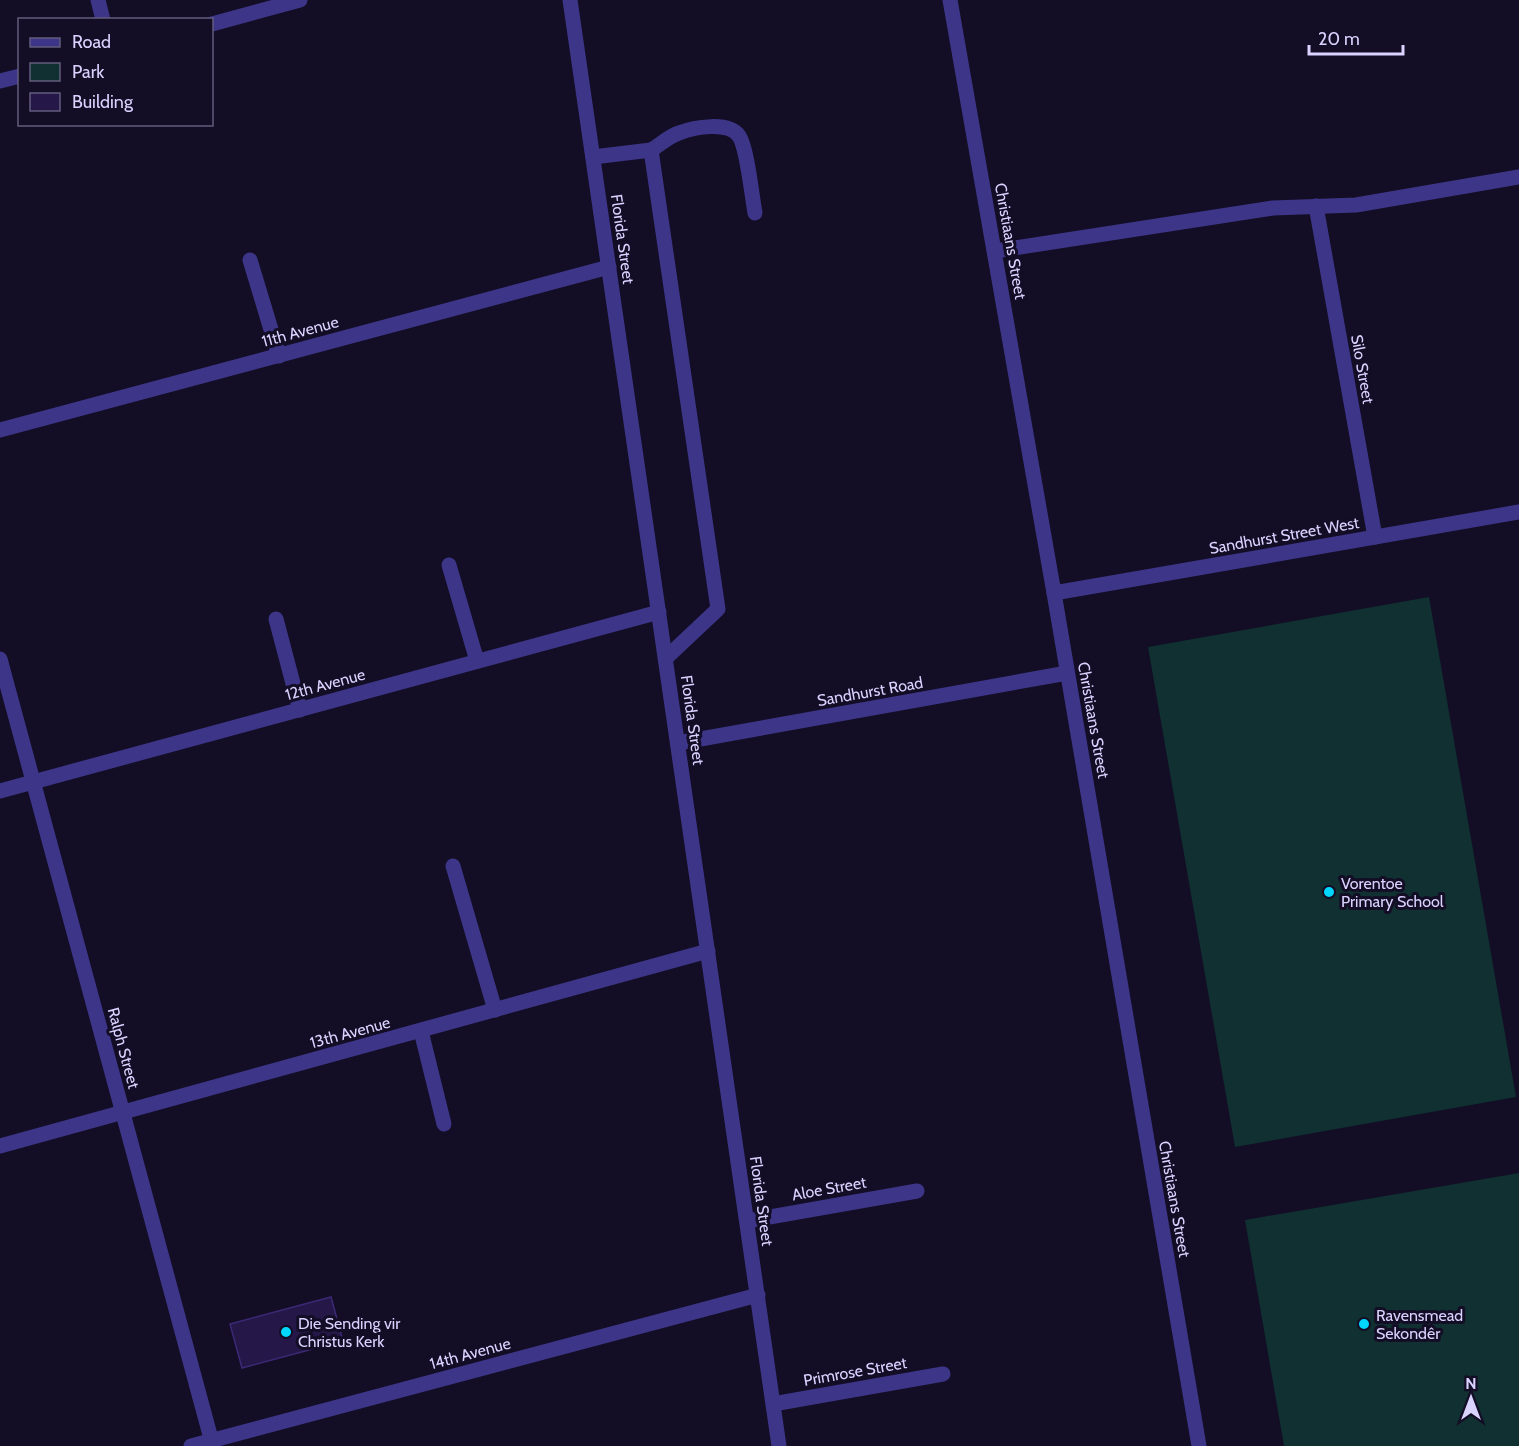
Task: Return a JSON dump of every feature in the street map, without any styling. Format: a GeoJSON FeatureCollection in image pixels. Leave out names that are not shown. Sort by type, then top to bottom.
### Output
{"type":"FeatureCollection","features":[{"type":"Feature","properties":{"kind":"street"},"geometry":{"type":"LineString","coordinates":[[98,0],[102,18]]}},
{"type":"Feature","properties":{"kind":"street"},"geometry":{"type":"LineString","coordinates":[[213,24],[300,0]]}},
{"type":"Feature","properties":{"kind":"street","name":"Florida Street"},"geometry":{"type":"LineString","coordinates":[[570,0],[779,1446]]}},
{"type":"Feature","properties":{"kind":"street","name":"Christiaans Street"},"geometry":{"type":"LineString","coordinates":[[950,0],[1200,1446]]}},
{"type":"Feature","properties":{"kind":"street"},"geometry":{"type":"LineString","coordinates":[[0,81],[18,76]]}},
{"type":"Feature","properties":{"kind":"street"},"geometry":{"type":"LineString","coordinates":[[593,157],[651,150],[678,133],[716,126],[726,127],[735,131],[742,142],[755,213]]}},
{"type":"Feature","properties":{"kind":"street"},"geometry":{"type":"LineString","coordinates":[[651,150],[718,609],[666,658]]}},
{"type":"Feature","properties":{"kind":"street"},"geometry":{"type":"LineString","coordinates":[[995,251],[1273,208],[1356,205],[1519,177]]}},
{"type":"Feature","properties":{"kind":"street","name":"Silo Street"},"geometry":{"type":"LineString","coordinates":[[1316,206],[1376,537]]}},
{"type":"Feature","properties":{"kind":"street"},"geometry":{"type":"LineString","coordinates":[[250,260],[279,356]]}},
{"type":"Feature","properties":{"kind":"street","name":"11th Avenue"},"geometry":{"type":"LineString","coordinates":[[0,430],[609,267]]}},
{"type":"Feature","properties":{"kind":"street","name":"Sandhurst Street West"},"geometry":{"type":"LineString","coordinates":[[1054,593],[1519,512]]}},
{"type":"Feature","properties":{"kind":"street"},"geometry":{"type":"LineString","coordinates":[[449,565],[477,661]]}},
{"type":"Feature","properties":{"kind":"street","name":"12th Avenue"},"geometry":{"type":"LineString","coordinates":[[0,791],[659,612]]}},
{"type":"Feature","properties":{"kind":"street"},"geometry":{"type":"LineString","coordinates":[[276,620],[300,710]]}},
{"type":"Feature","properties":{"kind":"street","name":"Ralph Street"},"geometry":{"type":"LineString","coordinates":[[0,659],[213,1443]]}},
{"type":"Feature","properties":{"kind":"street","name":"Sandhurst Road"},"geometry":{"type":"LineString","coordinates":[[678,743],[1067,673]]}},
{"type":"Feature","properties":{"kind":"street"},"geometry":{"type":"LineString","coordinates":[[453,866],[495,1010]]}},
{"type":"Feature","properties":{"kind":"street","name":"13th Avenue"},"geometry":{"type":"LineString","coordinates":[[0,1146],[708,951]]}},
{"type":"Feature","properties":{"kind":"street"},"geometry":{"type":"LineString","coordinates":[[421,1031],[444,1124]]}},
{"type":"Feature","properties":{"kind":"street","name":"Aloe Street"},"geometry":{"type":"LineString","coordinates":[[747,1221],[917,1191]]}},
{"type":"Feature","properties":{"kind":"street","name":"14th Avenue"},"geometry":{"type":"LineString","coordinates":[[191,1446],[213,1443],[758,1295]]}},
{"type":"Feature","properties":{"kind":"street","name":"Primrose Street"},"geometry":{"type":"LineString","coordinates":[[773,1404],[943,1374]]}},
{"type":"Feature","properties":{"kind":"green space","name":"Vorentoe Primary School"},"geometry":{"type":"Polygon","coordinates":[[[1429,597],[1516,1097],[1235,1147],[1148,647],[1429,597]]]}},
{"type":"Feature","properties":{"kind":"green space","name":"Ravensmead Sekondêr"},"geometry":{"type":"Polygon","coordinates":[[[1519,1173],[1519,1446],[1284,1446],[1245,1220],[1519,1173]]]}},
{"type":"Feature","properties":{"kind":"building","name":"Die Sending vir Christus Kerk"},"geometry":{"type":"Polygon","coordinates":[[[331,1297],[343,1341],[242,1368],[230,1324],[331,1297]]]}},
{"type":"Feature","properties":{"kind":"place","name":"Vorentoe Primary School"},"geometry":{"type":"Point","coordinates":[1329,892]}},
{"type":"Feature","properties":{"kind":"place","name":"Ravensmead Sekondêr"},"geometry":{"type":"Point","coordinates":[1364,1324]}},
{"type":"Feature","properties":{"kind":"place","name":"Die Sending vir Christus Kerk"},"geometry":{"type":"Point","coordinates":[286,1332]}}]}
